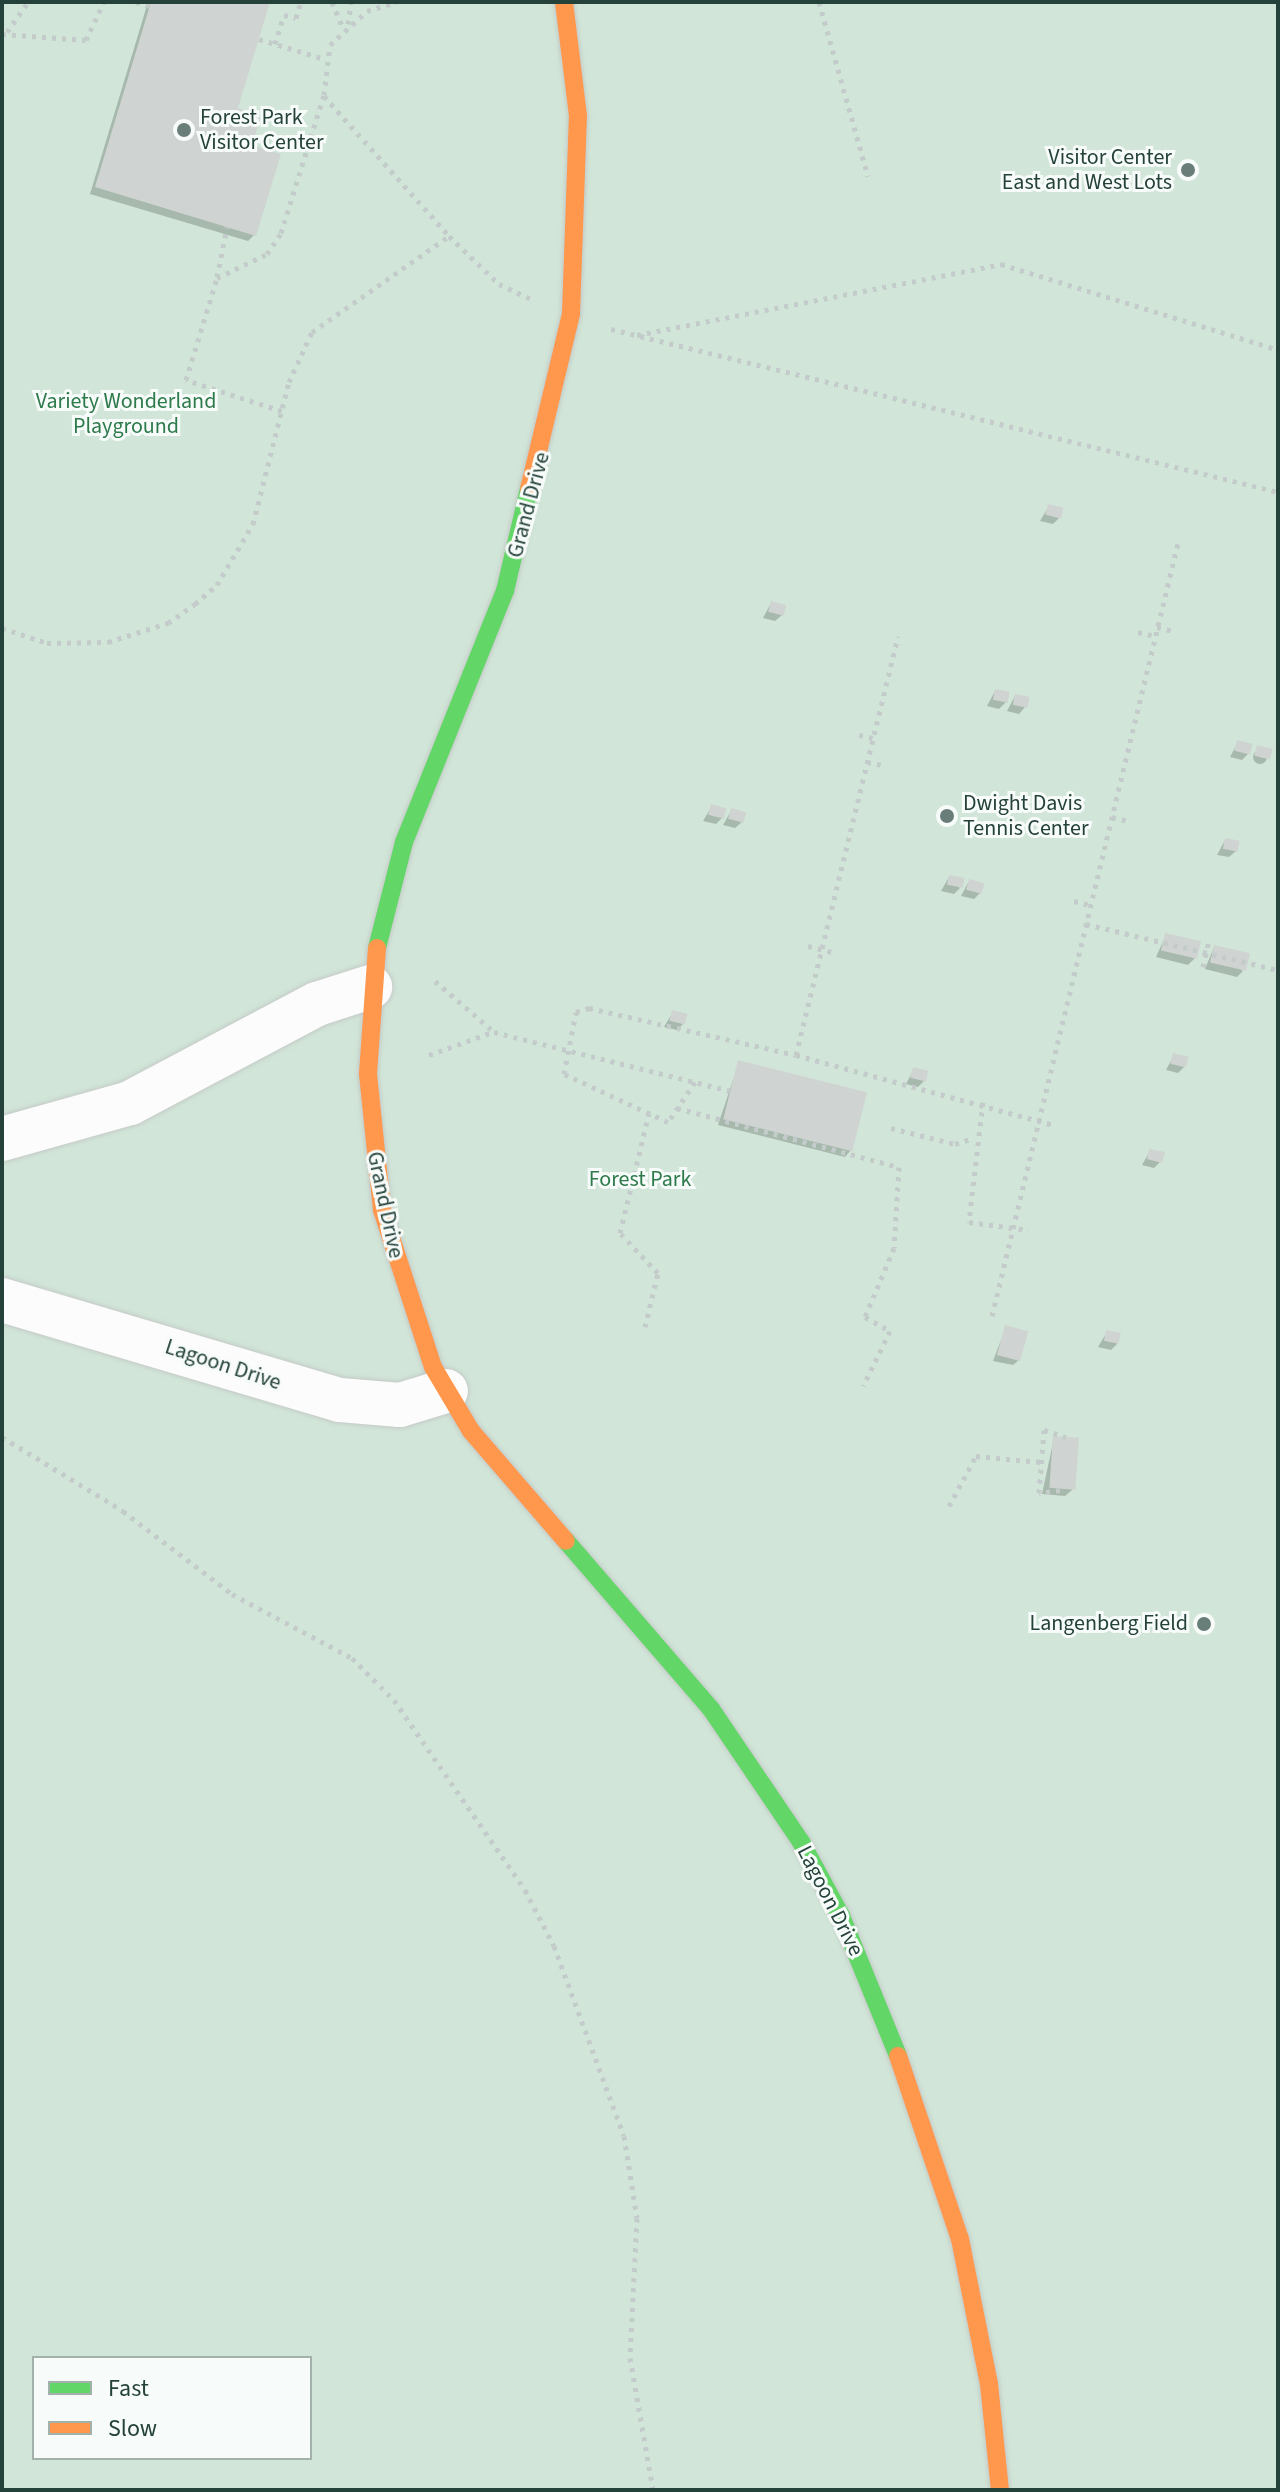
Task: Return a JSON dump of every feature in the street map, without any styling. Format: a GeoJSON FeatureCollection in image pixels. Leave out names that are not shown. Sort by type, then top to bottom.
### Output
{"type":"FeatureCollection","features":[{"type":"Feature","properties":{"kind":"street","name":"Grand Drive"},"geometry":{"type":"LineString","coordinates":[[452,1401],[382,1210],[369,1089],[370,987],[404,842],[505,591],[562,366],[580,200],[564,2]]}},
{"type":"Feature","properties":{"kind":"street"},"geometry":{"type":"LineString","coordinates":[[2,1139],[130,1103],[192,1077],[317,1004],[370,987]]}},
{"type":"Feature","properties":{"kind":"street","name":"Lagoon Drive"},"geometry":{"type":"LineString","coordinates":[[2,1300],[340,1400],[400,1405],[452,1401],[500,1469],[711,1709],[801,1842],[841,1916],[886,2020],[960,2239],[989,2384],[1000,2490]]}},
{"type":"Feature","properties":{"kind":"path"},"geometry":{"type":"LineString","coordinates":[[4,33],[28,2]]}},
{"type":"Feature","properties":{"kind":"path"},"geometry":{"type":"LineString","coordinates":[[4,33],[86,40],[104,2]]}},
{"type":"Feature","properties":{"kind":"path"},"geometry":{"type":"LineString","coordinates":[[136,2],[150,6]]}},
{"type":"Feature","properties":{"kind":"path"},"geometry":{"type":"LineString","coordinates":[[275,44],[284,15],[296,18],[301,2]]}},
{"type":"Feature","properties":{"kind":"path"},"geometry":{"type":"LineString","coordinates":[[332,2],[346,27]]}},
{"type":"Feature","properties":{"kind":"path"},"geometry":{"type":"LineString","coordinates":[[217,278],[275,246],[324,95],[325,59],[346,27],[351,2]]}},
{"type":"Feature","properties":{"kind":"path"},"geometry":{"type":"LineString","coordinates":[[346,27],[397,2]]}},
{"type":"Feature","properties":{"kind":"path"},"geometry":{"type":"LineString","coordinates":[[819,2],[868,176]]}},
{"type":"Feature","properties":{"kind":"path"},"geometry":{"type":"LineString","coordinates":[[259,39],[325,59]]}},
{"type":"Feature","properties":{"kind":"path"},"geometry":{"type":"LineString","coordinates":[[324,95],[449,236],[499,284],[534,300]]}},
{"type":"Feature","properties":{"kind":"path"},"geometry":{"type":"LineString","coordinates":[[227,227],[217,278],[186,380],[282,411]]}},
{"type":"Feature","properties":{"kind":"path"},"geometry":{"type":"LineString","coordinates":[[2,628],[47,643],[108,642],[168,623],[217,585],[253,524],[282,411],[312,332],[449,236]]}},
{"type":"Feature","properties":{"kind":"path"},"geometry":{"type":"LineString","coordinates":[[636,336],[1001,264],[1278,350]]}},
{"type":"Feature","properties":{"kind":"path"},"geometry":{"type":"LineString","coordinates":[[603,327],[1278,492]]}},
{"type":"Feature","properties":{"kind":"path"},"geometry":{"type":"LineString","coordinates":[[992,1316],[1179,539]]}},
{"type":"Feature","properties":{"kind":"path"},"geometry":{"type":"LineString","coordinates":[[1157,627],[1173,631]]}},
{"type":"Feature","properties":{"kind":"path"},"geometry":{"type":"LineString","coordinates":[[1138,632],[1155,636]]}},
{"type":"Feature","properties":{"kind":"path"},"geometry":{"type":"LineString","coordinates":[[796,1055],[898,636]]}},
{"type":"Feature","properties":{"kind":"path"},"geometry":{"type":"LineString","coordinates":[[859,735],[873,738]]}},
{"type":"Feature","properties":{"kind":"path"},"geometry":{"type":"LineString","coordinates":[[867,762],[882,765]]}},
{"type":"Feature","properties":{"kind":"path"},"geometry":{"type":"LineString","coordinates":[[1112,817],[1128,821]]}},
{"type":"Feature","properties":{"kind":"path"},"geometry":{"type":"LineString","coordinates":[[1074,901],[1090,905]]}},
{"type":"Feature","properties":{"kind":"path"},"geometry":{"type":"LineString","coordinates":[[1086,924],[1278,970]]}},
{"type":"Feature","properties":{"kind":"path"},"geometry":{"type":"LineString","coordinates":[[1203,967],[1209,940]]}},
{"type":"Feature","properties":{"kind":"path"},"geometry":{"type":"LineString","coordinates":[[808,946],[836,953]]}},
{"type":"Feature","properties":{"kind":"path"},"geometry":{"type":"LineString","coordinates":[[435,981],[494,1032],[730,1091]]}},
{"type":"Feature","properties":{"kind":"path"},"geometry":{"type":"LineString","coordinates":[[695,1082],[668,1122],[564,1074],[565,1050],[576,1012],[589,1008],[796,1055],[983,1102],[1054,1125]]}},
{"type":"Feature","properties":{"kind":"path"},"geometry":{"type":"LineString","coordinates":[[429,1055],[494,1032]]}},
{"type":"Feature","properties":{"kind":"path"},"geometry":{"type":"LineString","coordinates":[[983,1102],[974,1137],[978,1167],[969,1222],[1028,1230]]}},
{"type":"Feature","properties":{"kind":"path"},"geometry":{"type":"LineString","coordinates":[[677,1108],[899,1167],[894,1248],[865,1317],[890,1331],[863,1386]]}},
{"type":"Feature","properties":{"kind":"path"},"geometry":{"type":"LineString","coordinates":[[645,1327],[658,1273],[620,1233],[649,1112]]}},
{"type":"Feature","properties":{"kind":"path"},"geometry":{"type":"LineString","coordinates":[[891,1128],[963,1145],[974,1137]]}},
{"type":"Feature","properties":{"kind":"path"},"geometry":{"type":"LineString","coordinates":[[1060,1490],[1039,1493],[1044,1430],[1066,1437]]}},
{"type":"Feature","properties":{"kind":"path"},"geometry":{"type":"LineString","coordinates":[[2,1437],[123,1511],[232,1594],[352,1658],[394,1700],[525,1890],[554,1946],[624,2136],[637,2218],[630,2358],[653,2490]]}},
{"type":"Feature","properties":{"kind":"path"},"geometry":{"type":"LineString","coordinates":[[949,1506],[976,1456],[1041,1462]]}},
{"type":"Feature","properties":{"kind":"green space","name":"Forest Park"},"geometry":{"type":"Polygon","coordinates":[[[2,2],[1278,2],[1278,2490],[2,2490],[2,2]]]}},
{"type":"Feature","properties":{"kind":"building","name":"Forest Park Visitor Center"},"geometry":{"type":"Polygon","coordinates":[[[151,2],[270,2],[238,108],[261,116],[252,145],[281,154],[256,236],[95,187],[151,2]]]}},
{"type":"Feature","properties":{"kind":"building"},"geometry":{"type":"Polygon","coordinates":[[[1048,504],[1064,508],[1061,519],[1045,515],[1048,504]]]}},
{"type":"Feature","properties":{"kind":"building"},"geometry":{"type":"Polygon","coordinates":[[[771,601],[786,605],[784,616],[768,612],[771,601]]]}},
{"type":"Feature","properties":{"kind":"building"},"geometry":{"type":"Polygon","coordinates":[[[995,689],[1010,692],[1008,703],[993,700],[995,689]]]}},
{"type":"Feature","properties":{"kind":"building"},"geometry":{"type":"Polygon","coordinates":[[[1015,694],[1030,697],[1028,708],[1013,705],[1015,694]]]}},
{"type":"Feature","properties":{"kind":"building"},"geometry":{"type":"Polygon","coordinates":[[[1237,740],[1253,744],[1250,755],[1234,751],[1237,740]]]}},
{"type":"Feature","properties":{"kind":"building"},"geometry":{"type":"Polygon","coordinates":[[[1257,745],[1273,749],[1270,760],[1254,756],[1257,745]]]}},
{"type":"Feature","properties":{"kind":"building"},"geometry":{"type":"Polygon","coordinates":[[[711,804],[726,808],[724,819],[708,815],[711,804]]]}},
{"type":"Feature","properties":{"kind":"building"},"geometry":{"type":"Polygon","coordinates":[[[731,808],[746,812],[744,823],[728,819],[731,808]]]}},
{"type":"Feature","properties":{"kind":"building"},"geometry":{"type":"Polygon","coordinates":[[[1225,838],[1240,841],[1238,852],[1223,849],[1225,838]]]}},
{"type":"Feature","properties":{"kind":"building"},"geometry":{"type":"Polygon","coordinates":[[[949,875],[965,878],[963,888],[947,885],[949,875]]]}},
{"type":"Feature","properties":{"kind":"building"},"geometry":{"type":"Polygon","coordinates":[[[969,879],[984,883],[982,894],[966,890],[969,879]]]}},
{"type":"Feature","properties":{"kind":"building"},"geometry":{"type":"Polygon","coordinates":[[[1165,933],[1201,941],[1197,959],[1161,951],[1165,933]]]}},
{"type":"Feature","properties":{"kind":"building"},"geometry":{"type":"Polygon","coordinates":[[[1214,945],[1250,953],[1246,971],[1210,963],[1214,945]]]}},
{"type":"Feature","properties":{"kind":"building"},"geometry":{"type":"Polygon","coordinates":[[[672,1010],[688,1014],[685,1025],[669,1021],[672,1010]]]}},
{"type":"Feature","properties":{"kind":"building"},"geometry":{"type":"Polygon","coordinates":[[[1173,1053],[1189,1057],[1186,1068],[1170,1064],[1173,1053]]]}},
{"type":"Feature","properties":{"kind":"building"},"geometry":{"type":"Polygon","coordinates":[[[738,1060],[867,1092],[852,1151],[723,1119],[738,1060]]]}},
{"type":"Feature","properties":{"kind":"building"},"geometry":{"type":"Polygon","coordinates":[[[913,1067],[929,1071],[926,1082],[910,1078],[913,1067]]]}},
{"type":"Feature","properties":{"kind":"building"},"geometry":{"type":"Polygon","coordinates":[[[1149,1149],[1165,1152],[1162,1163],[1147,1159],[1149,1149]]]}},
{"type":"Feature","properties":{"kind":"building"},"geometry":{"type":"Polygon","coordinates":[[[1005,1325],[1028,1331],[1020,1361],[997,1355],[1005,1325]]]}},
{"type":"Feature","properties":{"kind":"building"},"geometry":{"type":"Polygon","coordinates":[[[1106,1330],[1121,1333],[1119,1344],[1104,1341],[1106,1330]]]}},
{"type":"Feature","properties":{"kind":"building"},"geometry":{"type":"Polygon","coordinates":[[[1053,1436],[1079,1438],[1075,1490],[1049,1488],[1053,1436]]]}},
{"type":"Feature","properties":{"kind":"traffic: fast"},"geometry":{"type":"LineString","coordinates":[[377,948],[404,842],[505,591],[529,489]]}},
{"type":"Feature","properties":{"kind":"traffic: fast"},"geometry":{"type":"LineString","coordinates":[[566,1541],[711,1709],[801,1842],[841,1916],[898,2056]]}},
{"type":"Feature","properties":{"kind":"traffic: slow"},"geometry":{"type":"LineString","coordinates":[[529,489],[571,314],[578,116],[564,2]]}},
{"type":"Feature","properties":{"kind":"traffic: slow"},"geometry":{"type":"LineString","coordinates":[[377,948],[368,1074],[382,1210],[433,1367],[471,1431],[566,1541]]}},
{"type":"Feature","properties":{"kind":"traffic: slow"},"geometry":{"type":"LineString","coordinates":[[898,2056],[960,2239],[989,2384],[1000,2490]]}},
{"type":"Feature","properties":{"kind":"place","name":"Forest Park Visitor Center"},"geometry":{"type":"Point","coordinates":[184,130]}},
{"type":"Feature","properties":{"kind":"place","name":"Visitor Center East and West Lots"},"geometry":{"type":"Point","coordinates":[1188,170]}},
{"type":"Feature","properties":{"kind":"place","name":"Dwight Davis Tennis Center"},"geometry":{"type":"Point","coordinates":[947,816]}},
{"type":"Feature","properties":{"kind":"place","name":"Langenberg Field"},"geometry":{"type":"Point","coordinates":[1204,1624]}},
{"type":"Feature","properties":{"kind":"park label","name":"Variety Wonderland Playground"},"geometry":{"type":"Point","coordinates":[126,414]}}]}
